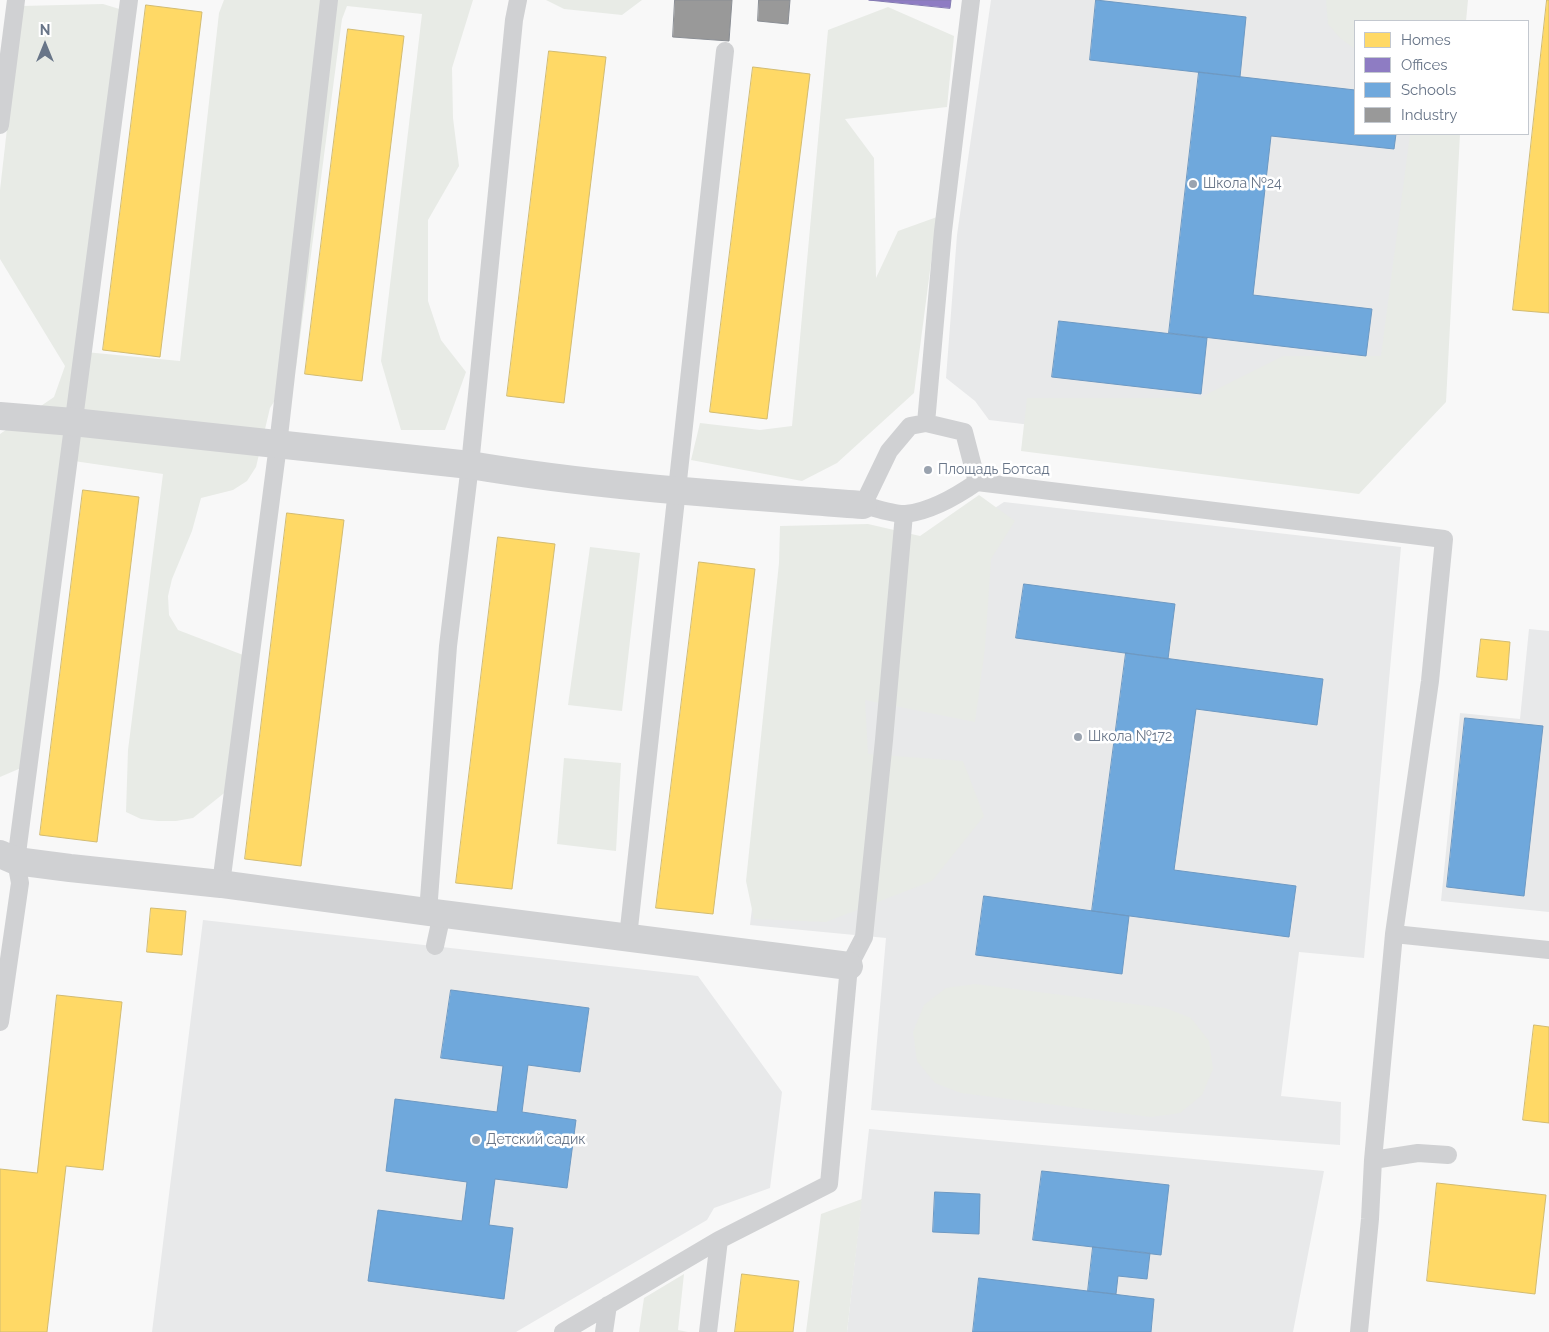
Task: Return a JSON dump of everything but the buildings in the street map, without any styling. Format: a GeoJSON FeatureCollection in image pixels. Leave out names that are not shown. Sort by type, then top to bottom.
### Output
{"type":"FeatureCollection","features":[{"type":"Feature","properties":{"kind":"street"},"geometry":{"type":"LineString","coordinates":[[0,416],[73,422],[470,465],[524,474],[676,491],[863,505]]}},
{"type":"Feature","properties":{"kind":"street"},"geometry":{"type":"LineString","coordinates":[[8,857],[849,966]]}},
{"type":"Feature","properties":{"kind":"lane"},"geometry":{"type":"LineString","coordinates":[[0,124],[16,0]]}},
{"type":"Feature","properties":{"kind":"lane"},"geometry":{"type":"LineString","coordinates":[[0,1022],[20,883],[8,857],[73,422],[129,0]]}},
{"type":"Feature","properties":{"kind":"lane"},"geometry":{"type":"LineString","coordinates":[[221,884],[278,445],[329,0]]}},
{"type":"Feature","properties":{"kind":"lane"},"geometry":{"type":"LineString","coordinates":[[435,946],[448,646],[470,465],[514,20],[518,0]]}},
{"type":"Feature","properties":{"kind":"lane"},"geometry":{"type":"LineString","coordinates":[[926,424],[943,231],[971,0]]}},
{"type":"Feature","properties":{"kind":"lane"},"geometry":{"type":"LineString","coordinates":[[628,937],[725,51]]}},
{"type":"Feature","properties":{"kind":"lane"},"geometry":{"type":"LineString","coordinates":[[977,482],[964,432],[926,424],[910,426],[889,451],[863,505],[904,514],[958,495],[977,482],[1444,539],[1430,682],[1394,934],[1373,1160],[1360,1332]]}},
{"type":"Feature","properties":{"kind":"lane"},"geometry":{"type":"LineString","coordinates":[[562,1332],[719,1240],[829,1184],[849,966],[864,937],[904,514]]}},
{"type":"Feature","properties":{"kind":"lane"},"geometry":{"type":"LineString","coordinates":[[1394,934],[1549,950]]}},
{"type":"Feature","properties":{"kind":"lane"},"geometry":{"type":"LineString","coordinates":[[1373,1160],[1418,1153],[1448,1155]]}},
{"type":"Feature","properties":{"kind":"lane"},"geometry":{"type":"LineString","coordinates":[[708,1332],[719,1240]]}},
{"type":"Feature","properties":{"kind":"lane"},"geometry":{"type":"LineString","coordinates":[[604,1332],[608,1306]]}},
{"type":"Feature","properties":{"kind":"shaded area"},"geometry":{"type":"Polygon","coordinates":[[[224,0],[473,0],[452,68],[453,118],[459,166],[428,220],[428,301],[441,340],[466,372],[445,430],[401,430],[381,361],[422,14],[347,6],[342,19],[296,368],[270,408],[256,467],[247,481],[233,490],[201,498],[192,531],[172,579],[168,596],[169,615],[178,630],[243,655],[233,786],[193,818],[176,821],[158,821],[141,819],[126,812],[128,750],[163,474],[67,460],[28,765],[0,777],[0,434],[54,397],[65,366],[0,259],[0,190],[21,6],[103,4],[126,11],[85,352],[180,361],[219,13],[224,0]]]}},
{"type":"Feature","properties":{"kind":"shaded area"},"geometry":{"type":"Polygon","coordinates":[[[546,0],[642,0],[622,15],[564,9],[546,0]]]}},
{"type":"Feature","properties":{"kind":"shaded area","name":"Школа №24"},"geometry":{"type":"Polygon","coordinates":[[[991,0],[1439,0],[1354,20],[1354,135],[1426,135],[1369,465],[989,420],[975,401],[946,378],[957,235],[991,0]]]}},
{"type":"Feature","properties":{"kind":"shaded area"},"geometry":{"type":"Polygon","coordinates":[[[1326,0],[1468,0],[1466,20],[1354,20],[1354,48],[1340,38],[1328,24],[1326,0]]]}},
{"type":"Feature","properties":{"kind":"shaded area"},"geometry":{"type":"Polygon","coordinates":[[[888,7],[954,36],[947,107],[845,119],[874,158],[876,278],[898,231],[937,217],[914,393],[837,463],[802,481],[691,460],[700,423],[760,430],[792,426],[828,30],[888,7]]]}},
{"type":"Feature","properties":{"kind":"shaded area"},"geometry":{"type":"Polygon","coordinates":[[[1410,135],[1460,135],[1446,402],[1359,494],[1021,451],[1027,398],[1199,398],[1283,356],[1381,356],[1410,135]]]}},
{"type":"Feature","properties":{"kind":"shaded area"},"geometry":{"type":"Polygon","coordinates":[[[979,495],[1015,521],[991,559],[985,648],[975,722],[865,700],[868,754],[963,761],[984,816],[932,881],[826,922],[754,919],[746,881],[779,563],[780,526],[868,524],[920,536],[979,495]]]}},
{"type":"Feature","properties":{"kind":"shaded area","name":"Школа №172"},"geometry":{"type":"Polygon","coordinates":[[[1004,502],[1401,547],[1364,958],[1299,952],[1281,1096],[1341,1102],[1340,1145],[871,1110],[886,938],[750,925],[796,536],[931,550],[1004,502]]]}},
{"type":"Feature","properties":{"kind":"shaded area"},"geometry":{"type":"Polygon","coordinates":[[[590,547],[640,553],[622,711],[568,705],[590,547]]]}},
{"type":"Feature","properties":{"kind":"shaded area"},"geometry":{"type":"Polygon","coordinates":[[[1529,629],[1549,631],[1549,912],[1441,901],[1460,713],[1520,719],[1529,629]]]}},
{"type":"Feature","properties":{"kind":"shaded area"},"geometry":{"type":"Polygon","coordinates":[[[564,758],[621,763],[616,851],[557,844],[564,758]]]}},
{"type":"Feature","properties":{"kind":"shaded area","name":"Детский садик"},"geometry":{"type":"Polygon","coordinates":[[[203,920],[698,976],[782,1092],[770,1188],[714,1208],[707,1220],[516,1332],[152,1332],[203,920]]]}},
{"type":"Feature","properties":{"kind":"shaded area"},"geometry":{"type":"Polygon","coordinates":[[[975,984],[1165,1008],[1191,1018],[1209,1041],[1213,1069],[1202,1095],[1180,1113],[1151,1117],[961,1093],[935,1083],[917,1061],[913,1032],[924,1005],[946,988],[975,984]]]}},
{"type":"Feature","properties":{"kind":"shaded area"},"geometry":{"type":"Polygon","coordinates":[[[869,1129],[1324,1171],[1293,1332],[847,1332],[869,1129]]]}},
{"type":"Feature","properties":{"kind":"shaded area"},"geometry":{"type":"Polygon","coordinates":[[[862,1199],[847,1332],[806,1332],[821,1214],[862,1199]]]}},
{"type":"Feature","properties":{"kind":"shaded area"},"geometry":{"type":"Polygon","coordinates":[[[684,1274],[678,1330],[688,1332],[639,1332],[644,1298],[684,1274]]]}},
{"type":"Feature","properties":{"kind":"place","name":"Школа №24"},"geometry":{"type":"Point","coordinates":[1193,184]}},
{"type":"Feature","properties":{"kind":"place","name":"Площадь Ботсад"},"geometry":{"type":"Point","coordinates":[928,470]}},
{"type":"Feature","properties":{"kind":"place","name":"Школа №172"},"geometry":{"type":"Point","coordinates":[1078,737]}},
{"type":"Feature","properties":{"kind":"place","name":"Детский садик"},"geometry":{"type":"Point","coordinates":[476,1140]}}]}
